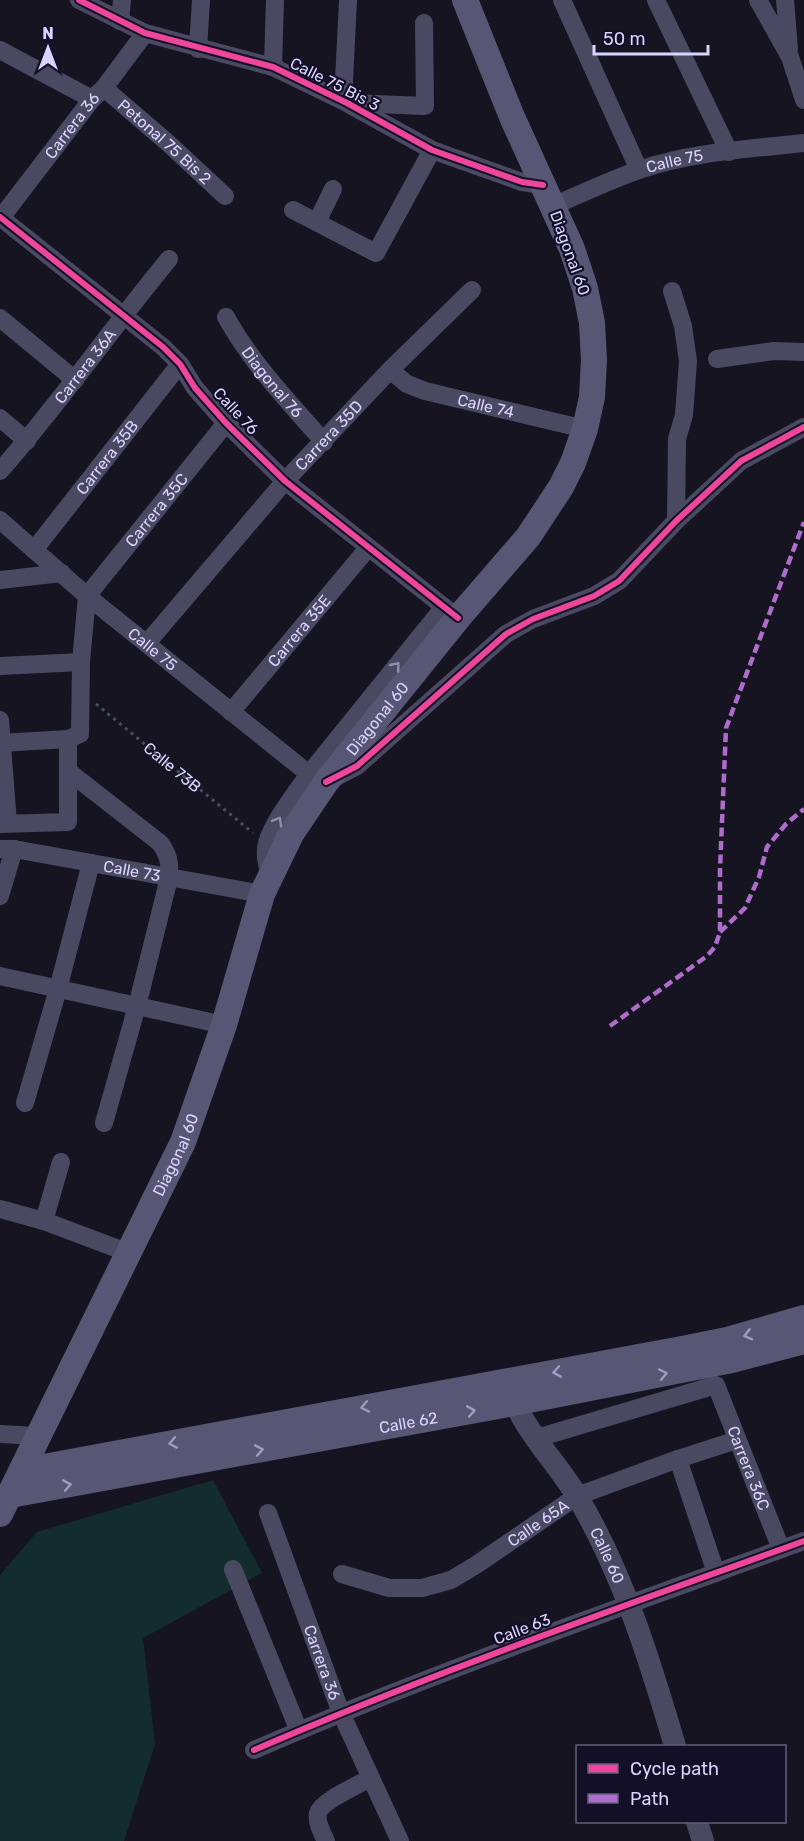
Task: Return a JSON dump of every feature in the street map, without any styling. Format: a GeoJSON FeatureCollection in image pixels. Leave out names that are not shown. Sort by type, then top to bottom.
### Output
{"type":"FeatureCollection","features":[{"type":"Feature","properties":{"kind":"main road","name":"Diagonal 60"},"geometry":{"type":"LineString","coordinates":[[5,1505],[183,1142],[224,1025],[266,884],[317,778],[451,613],[528,537],[546,512],[573,463],[585,429],[592,397],[594,360],[592,323],[585,288],[572,249],[496,80],[465,0]]}},
{"type":"Feature","properties":{"kind":"main road","name":"Calle 62"},"geometry":{"type":"LineString","coordinates":[[5,1505],[510,1392],[727,1340],[804,1318]]}},
{"type":"Feature","properties":{"kind":"main road","name":"Calle 62"},"geometry":{"type":"LineString","coordinates":[[21,1471],[510,1392],[732,1360],[804,1341]]}},
{"type":"Feature","properties":{"kind":"street","name":"Calle 75 Bis 3"},"geometry":{"type":"LineString","coordinates":[[79,0],[145,33],[198,49],[273,67],[345,102],[432,150],[522,182],[548,196]]}},
{"type":"Feature","properties":{"kind":"street"},"geometry":{"type":"LineString","coordinates":[[120,21],[122,0]]}},
{"type":"Feature","properties":{"kind":"street"},"geometry":{"type":"LineString","coordinates":[[198,49],[201,0]]}},
{"type":"Feature","properties":{"kind":"street"},"geometry":{"type":"LineString","coordinates":[[273,67],[275,0]]}},
{"type":"Feature","properties":{"kind":"street"},"geometry":{"type":"LineString","coordinates":[[348,0],[345,102],[425,106],[424,24]]}},
{"type":"Feature","properties":{"kind":"street"},"geometry":{"type":"LineString","coordinates":[[562,0],[639,170]]}},
{"type":"Feature","properties":{"kind":"street"},"geometry":{"type":"LineString","coordinates":[[656,0],[729,152]]}},
{"type":"Feature","properties":{"kind":"street"},"geometry":{"type":"LineString","coordinates":[[758,0],[790,57],[804,100]]}},
{"type":"Feature","properties":{"kind":"street"},"geometry":{"type":"LineString","coordinates":[[785,0],[790,57]]}},
{"type":"Feature","properties":{"kind":"street","name":"Carrera 36"},"geometry":{"type":"LineString","coordinates":[[0,218],[145,33]]}},
{"type":"Feature","properties":{"kind":"street","name":"Petonal 75 Bis 2"},"geometry":{"type":"LineString","coordinates":[[0,50],[98,94],[168,143],[225,196]]}},
{"type":"Feature","properties":{"kind":"street","name":"Calle 75"},"geometry":{"type":"LineString","coordinates":[[548,196],[681,160],[804,143]]}},
{"type":"Feature","properties":{"kind":"street"},"geometry":{"type":"LineString","coordinates":[[293,210],[376,253],[432,150]]}},
{"type":"Feature","properties":{"kind":"street"},"geometry":{"type":"LineString","coordinates":[[316,222],[333,189]]}},
{"type":"Feature","properties":{"kind":"street","name":"Calle 76"},"geometry":{"type":"LineString","coordinates":[[0,218],[164,347],[180,364],[195,388],[226,423],[285,481],[451,613]]}},
{"type":"Feature","properties":{"kind":"street","name":"Carrera 36A"},"geometry":{"type":"LineString","coordinates":[[0,471],[27,441],[123,315],[169,259]]}},
{"type":"Feature","properties":{"kind":"street","name":"Carrera 35D"},"geometry":{"type":"LineString","coordinates":[[147,643],[285,481],[390,370],[472,290]]}},
{"type":"Feature","properties":{"kind":"street"},"geometry":{"type":"LineString","coordinates":[[672,291],[683,326],[688,361],[684,415],[677,439],[676,521]]}},
{"type":"Feature","properties":{"kind":"street","name":"Diagonal 76"},"geometry":{"type":"LineString","coordinates":[[226,317],[238,339],[271,382],[324,442]]}},
{"type":"Feature","properties":{"kind":"street"},"geometry":{"type":"LineString","coordinates":[[0,318],[75,380]]}},
{"type":"Feature","properties":{"kind":"street"},"geometry":{"type":"LineString","coordinates":[[717,359],[774,351],[804,351]]}},
{"type":"Feature","properties":{"kind":"street","name":"Carrera 35B"},"geometry":{"type":"LineString","coordinates":[[34,550],[180,364]]}},
{"type":"Feature","properties":{"kind":"street","name":"Calle 74"},"geometry":{"type":"LineString","coordinates":[[390,370],[407,384],[425,392],[585,429]]}},
{"type":"Feature","properties":{"kind":"street"},"geometry":{"type":"LineString","coordinates":[[0,418],[27,441]]}},
{"type":"Feature","properties":{"kind":"street","name":"Carrera 35C"},"geometry":{"type":"LineString","coordinates":[[87,596],[226,423]]}},
{"type":"Feature","properties":{"kind":"street"},"geometry":{"type":"LineString","coordinates":[[266,884],[267,843],[290,801],[317,778],[357,766],[506,634],[533,619],[594,596],[620,581],[676,521],[741,462],[804,427]]}},
{"type":"Feature","properties":{"kind":"street","name":"Calle 75"},"geometry":{"type":"LineString","coordinates":[[0,520],[87,596],[317,778]]}},
{"type":"Feature","properties":{"kind":"street","name":"Carrera 35E"},"geometry":{"type":"LineString","coordinates":[[231,712],[368,548]]}},
{"type":"Feature","properties":{"kind":"street"},"geometry":{"type":"LineString","coordinates":[[0,580],[62,573]]}},
{"type":"Feature","properties":{"kind":"street"},"geometry":{"type":"LineString","coordinates":[[1,743],[72,738],[80,734],[81,662],[87,596]]}},
{"type":"Feature","properties":{"kind":"street"},"geometry":{"type":"LineString","coordinates":[[0,666],[81,662]]}},
{"type":"Feature","properties":{"kind":"street"},"geometry":{"type":"LineString","coordinates":[[0,720],[4,823],[68,822],[68,771],[72,738]]}},
{"type":"Feature","properties":{"kind":"street"},"geometry":{"type":"LineString","coordinates":[[68,771],[160,843],[167,853],[169,878],[137,1006],[104,1123]]}},
{"type":"Feature","properties":{"kind":"street"},"geometry":{"type":"LineString","coordinates":[[0,896],[7,849]]}},
{"type":"Feature","properties":{"kind":"street","name":"Calle 73"},"geometry":{"type":"LineString","coordinates":[[7,849],[169,878],[266,884]]}},
{"type":"Feature","properties":{"kind":"street"},"geometry":{"type":"LineString","coordinates":[[25,1103],[91,863]]}},
{"type":"Feature","properties":{"kind":"street"},"geometry":{"type":"LineString","coordinates":[[0,976],[224,1025]]}},
{"type":"Feature","properties":{"kind":"street"},"geometry":{"type":"LineString","coordinates":[[44,1221],[61,1162]]}},
{"type":"Feature","properties":{"kind":"street"},"geometry":{"type":"LineString","coordinates":[[0,1210],[44,1221],[129,1253]]}},
{"type":"Feature","properties":{"kind":"street","name":"Carrera 36C"},"geometry":{"type":"LineString","coordinates":[[537,1438],[716,1385],[781,1549]]}},
{"type":"Feature","properties":{"kind":"street","name":"Calle 60"},"geometry":{"type":"LineString","coordinates":[[510,1392],[524,1422],[577,1496],[608,1555],[628,1603],[675,1745]]}},
{"type":"Feature","properties":{"kind":"street"},"geometry":{"type":"LineString","coordinates":[[0,1434],[38,1436]]}},
{"type":"Feature","properties":{"kind":"street","name":"Calle 65A"},"geometry":{"type":"LineString","coordinates":[[342,1574],[389,1588],[422,1588],[450,1580],[476,1565],[577,1496],[737,1440]]}},
{"type":"Feature","properties":{"kind":"street"},"geometry":{"type":"LineString","coordinates":[[678,1459],[716,1573]]}},
{"type":"Feature","properties":{"kind":"street","name":"Carrera 36"},"geometry":{"type":"LineString","coordinates":[[268,1514],[341,1713],[400,1841]]}},
{"type":"Feature","properties":{"kind":"street","name":"Calle 63"},"geometry":{"type":"LineString","coordinates":[[254,1750],[341,1713],[628,1603],[804,1541]]}},
{"type":"Feature","properties":{"kind":"street"},"geometry":{"type":"LineString","coordinates":[[233,1569],[299,1731]]}},
{"type":"Feature","properties":{"kind":"street"},"geometry":{"type":"LineString","coordinates":[[326,1841],[317,1814],[322,1805],[370,1778]]}},
{"type":"Feature","properties":{"kind":"street"},"geometry":{"type":"LineString","coordinates":[[698,1823],[703,1841]]}},
{"type":"Feature","properties":{"kind":"green space"},"geometry":{"type":"Polygon","coordinates":[[[213,1480],[262,1573],[143,1638],[155,1744],[124,1841],[0,1841],[0,1575],[37,1532],[213,1480]]]}},
{"type":"Feature","properties":{"kind":"marked path"},"geometry":{"type":"LineString","coordinates":[[610,1026],[707,956],[715,947],[720,932],[720,869],[726,728],[804,522]]}},
{"type":"Feature","properties":{"kind":"marked path"},"geometry":{"type":"LineString","coordinates":[[720,932],[745,908],[759,877],[767,847],[786,824],[804,809]]}},
{"type":"Feature","properties":{"kind":"cycle path"},"geometry":{"type":"LineString","coordinates":[[79,0],[145,33],[273,67],[347,103],[432,150],[522,182],[543,185]]}},
{"type":"Feature","properties":{"kind":"cycle path"},"geometry":{"type":"LineString","coordinates":[[0,217],[163,347],[180,364],[195,388],[226,423],[285,481],[458,618]]}},
{"type":"Feature","properties":{"kind":"cycle path"},"geometry":{"type":"LineString","coordinates":[[326,782],[357,766],[506,634],[533,619],[594,596],[619,581],[676,521],[741,461],[804,427]]}},
{"type":"Feature","properties":{"kind":"cycle path"},"geometry":{"type":"LineString","coordinates":[[254,1750],[458,1667],[804,1541]]}}]}
